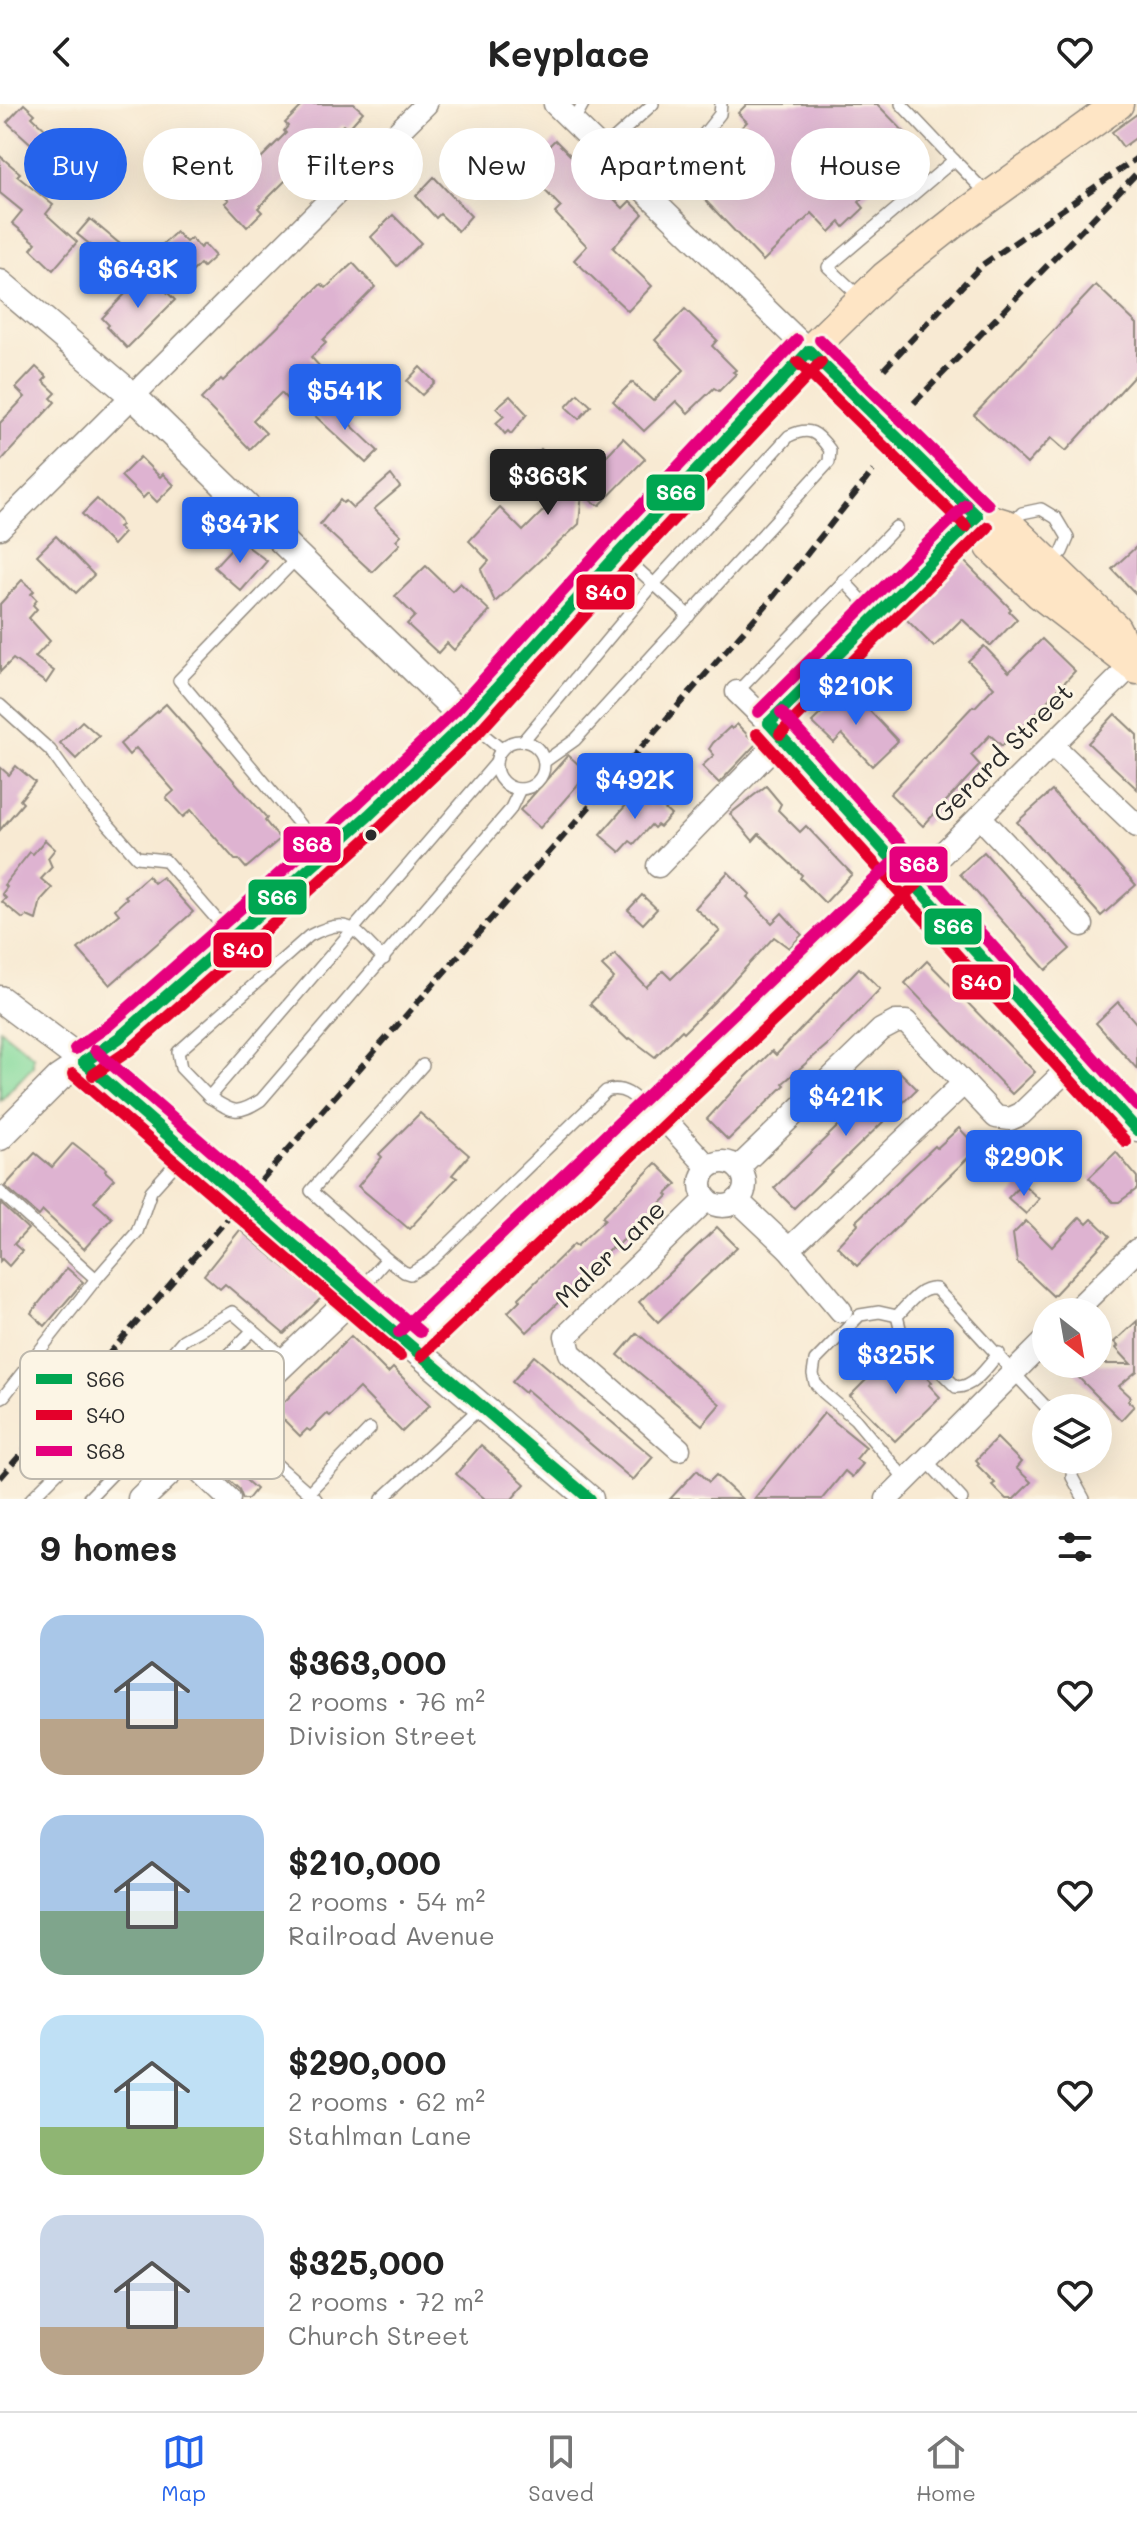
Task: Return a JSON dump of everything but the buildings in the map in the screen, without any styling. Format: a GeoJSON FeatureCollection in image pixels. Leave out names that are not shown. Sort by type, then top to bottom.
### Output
{"type":"FeatureCollection","features":[{"type":"Feature","properties":{"kind":"main road"},"geometry":{"type":"LineString","coordinates":[[1118,104],[885,277],[809,351],[977,516],[991,547],[1040,594],[1135,664]]}},
{"type":"Feature","properties":{"kind":"main road"},"geometry":{"type":"LineString","coordinates":[[977,516],[1010,526],[1115,628],[1135,664]]}},
{"type":"Feature","properties":{"kind":"street"},"geometry":{"type":"LineString","coordinates":[[0,528],[426,104]]}},
{"type":"Feature","properties":{"kind":"street"},"geometry":{"type":"LineString","coordinates":[[555,104],[578,113]]}},
{"type":"Feature","properties":{"kind":"street"},"geometry":{"type":"LineString","coordinates":[[0,1137],[59,1078],[119,1038],[232,938],[467,721],[809,351],[653,200]]}},
{"type":"Feature","properties":{"kind":"street"},"geometry":{"type":"LineString","coordinates":[[0,283],[133,396],[467,721]]}},
{"type":"Feature","properties":{"kind":"street"},"geometry":{"type":"LineString","coordinates":[[658,866],[876,615],[977,516]]}},
{"type":"Feature","properties":{"kind":"street","name":"Gerard Street"},"geometry":{"type":"LineString","coordinates":[[410,1344],[654,1112],[910,877],[980,817],[1135,664]]}},
{"type":"Feature","properties":{"kind":"street"},"geometry":{"type":"LineString","coordinates":[[737,692],[776,730],[1137,1130]]}},
{"type":"Feature","properties":{"kind":"street"},"geometry":{"type":"LineString","coordinates":[[1052,745],[1137,826]]}},
{"type":"Feature","properties":{"kind":"street"},"geometry":{"type":"LineString","coordinates":[[980,817],[1082,925]]}},
{"type":"Feature","properties":{"kind":"street"},"geometry":{"type":"LineString","coordinates":[[0,999],[84,1062],[590,1499]]}},
{"type":"Feature","properties":{"kind":"street"},"geometry":{"type":"LineString","coordinates":[[738,1168],[881,1030],[896,1022],[906,1022],[996,1117],[1010,1119],[1021,1114],[1076,1061]]}},
{"type":"Feature","properties":{"kind":"street"},"geometry":{"type":"LineString","coordinates":[[789,1249],[964,1083]]}},
{"type":"Feature","properties":{"kind":"street"},"geometry":{"type":"LineString","coordinates":[[654,1112],[708,1167]]}},
{"type":"Feature","properties":{"kind":"street"},"geometry":{"type":"LineString","coordinates":[[723,1162],[738,1168],[744,1184],[737,1200],[722,1205],[707,1199],[701,1183],[708,1167],[723,1162]]}},
{"type":"Feature","properties":{"kind":"street","name":"Maler Lane"},"geometry":{"type":"LineString","coordinates":[[679,1449],[570,1353],[566,1336],[707,1199]]}},
{"type":"Feature","properties":{"kind":"street"},"geometry":{"type":"LineString","coordinates":[[737,1200],[789,1249],[841,1311]]}},
{"type":"Feature","properties":{"kind":"street"},"geometry":{"type":"LineString","coordinates":[[1088,1298],[1137,1250]]}},
{"type":"Feature","properties":{"kind":"street"},"geometry":{"type":"LineString","coordinates":[[284,1363],[353,1297]]}},
{"type":"Feature","properties":{"kind":"street"},"geometry":{"type":"LineString","coordinates":[[897,1492],[1032,1354]]}},
{"type":"Feature","properties":{"kind":"street"},"geometry":{"type":"LineString","coordinates":[[141,1499],[161,1479]]}},
{"type":"Feature","properties":{"kind":"street"},"geometry":{"type":"LineString","coordinates":[[212,1479],[229,1499]]}},
{"type":"Feature","properties":{"kind":"lane"},"geometry":{"type":"LineString","coordinates":[[626,128],[653,104]]}},
{"type":"Feature","properties":{"kind":"lane"},"geometry":{"type":"LineString","coordinates":[[709,128],[720,114],[721,104]]}},
{"type":"Feature","properties":{"kind":"lane"},"geometry":{"type":"LineString","coordinates":[[901,104],[990,197]]}},
{"type":"Feature","properties":{"kind":"lane"},"geometry":{"type":"LineString","coordinates":[[862,300],[828,267],[954,160]]}},
{"type":"Feature","properties":{"kind":"lane"},"geometry":{"type":"LineString","coordinates":[[495,764],[505,784],[520,789],[535,783],[544,762],[575,740],[829,462],[830,450],[810,430],[802,429],[789,436],[653,585],[523,741]]}},
{"type":"Feature","properties":{"kind":"lane"},"geometry":{"type":"LineString","coordinates":[[737,692],[896,527]]}},
{"type":"Feature","properties":{"kind":"lane"},"geometry":{"type":"LineString","coordinates":[[620,552],[689,616]]}},
{"type":"Feature","properties":{"kind":"lane"},"geometry":{"type":"LineString","coordinates":[[297,558],[179,680],[325,855]]}},
{"type":"Feature","properties":{"kind":"lane"},"geometry":{"type":"LineString","coordinates":[[843,580],[876,615]]}},
{"type":"Feature","properties":{"kind":"lane"},"geometry":{"type":"LineString","coordinates":[[0,705],[50,750],[83,796],[137,857],[165,860],[232,938]]}},
{"type":"Feature","properties":{"kind":"lane"},"geometry":{"type":"LineString","coordinates":[[467,721],[501,749]]}},
{"type":"Feature","properties":{"kind":"lane"},"geometry":{"type":"LineString","coordinates":[[209,1097],[495,764],[501,749],[507,744],[523,741],[537,748],[544,762]]}},
{"type":"Feature","properties":{"kind":"lane"},"geometry":{"type":"LineString","coordinates":[[384,959],[353,930],[340,924],[327,926],[309,936],[178,1052],[181,1068],[209,1097],[232,1112],[246,1110],[261,1100],[384,959],[510,810],[520,789]]}},
{"type":"Feature","properties":{"kind":"lane"},"geometry":{"type":"LineString","coordinates":[[423,1065],[311,1191],[387,1259],[410,1274],[431,1261],[606,1091],[614,1088],[623,1090],[654,1112]]}},
{"type":"Feature","properties":{"kind":"lane"},"geometry":{"type":"LineString","coordinates":[[39,1351],[137,1232],[151,1191],[187,1151]]}},
{"type":"Feature","properties":{"kind":"lane"},"geometry":{"type":"LineString","coordinates":[[0,1192],[96,1279]]}},
{"type":"Feature","properties":{"kind":"lane"},"geometry":{"type":"LineString","coordinates":[[353,1297],[387,1259]]}},
{"type":"Feature","properties":{"kind":"lane"},"geometry":{"type":"LineString","coordinates":[[897,1316],[921,1292],[936,1289],[999,1353],[1033,1394]]}},
{"type":"Feature","properties":{"kind":"lane"},"geometry":{"type":"LineString","coordinates":[[173,1351],[183,1340],[232,1312],[277,1351]]}},
{"type":"Feature","properties":{"kind":"lane"},"geometry":{"type":"LineString","coordinates":[[897,1316],[879,1312],[860,1315],[815,1361],[813,1374],[815,1383],[824,1393],[855,1419],[897,1492]]}},
{"type":"Feature","properties":{"kind":"lane"},"geometry":{"type":"LineString","coordinates":[[897,1316],[901,1332],[956,1387],[972,1383],[999,1353]]}},
{"type":"Feature","properties":{"kind":"lane"},"geometry":{"type":"LineString","coordinates":[[233,1351],[253,1330]]}},
{"type":"Feature","properties":{"kind":"lane"},"geometry":{"type":"LineString","coordinates":[[284,1357],[287,1360]]}},
{"type":"Feature","properties":{"kind":"lane"},"geometry":{"type":"LineString","coordinates":[[0,1398],[20,1376]]}},
{"type":"Feature","properties":{"kind":"lane"},"geometry":{"type":"LineString","coordinates":[[382,1499],[481,1407]]}},
{"type":"Feature","properties":{"kind":"lane"},"geometry":{"type":"LineString","coordinates":[[284,1471],[312,1496],[370,1429]]}},
{"type":"Feature","properties":{"kind":"lane"},"geometry":{"type":"LineString","coordinates":[[926,1460],[962,1499]]}},
{"type":"Feature","properties":{"kind":"lane"},"geometry":{"type":"LineString","coordinates":[[1072,1474],[1084,1499]]}},
{"type":"Feature","properties":{"kind":"lane"},"geometry":{"type":"LineString","coordinates":[[31,1499],[51,1479]]}},
{"type":"Feature","properties":{"kind":"lane"},"geometry":{"type":"LineString","coordinates":[[88,1499],[108,1479]]}},
{"type":"Feature","properties":{"kind":"green space"},"geometry":{"type":"Polygon","coordinates":[[[0,1029],[33,1056],[33,1066],[0,1101],[0,1029]]]}},
{"type":"Feature","properties":{"kind":"railway"},"geometry":{"type":"LineString","coordinates":[[884,369],[982,265],[1137,158]]}},
{"type":"Feature","properties":{"kind":"railway"},"geometry":{"type":"LineString","coordinates":[[914,403],[1137,173]]}},
{"type":"Feature","properties":{"kind":"railway"},"geometry":{"type":"LineString","coordinates":[[111,1351],[769,602],[873,471]]}},
{"type":"Feature","properties":{"kind":"railway"},"geometry":{"type":"LineString","coordinates":[[0,1478],[20,1455]]}},
{"type":"Feature","properties":{"kind":"transit line","name":"S68"},"geometry":{"type":"LineString","coordinates":[[75,1049],[109,1025],[221,926],[456,710],[608,541],[797,340]]}},
{"type":"Feature","properties":{"kind":"transit line","name":"S68"},"geometry":{"type":"LineString","coordinates":[[820,340],[988,505]]}},
{"type":"Feature","properties":{"kind":"transit line","name":"S66"},"geometry":{"type":"LineString","coordinates":[[809,351],[977,516]]}},
{"type":"Feature","properties":{"kind":"transit line","name":"S66"},"geometry":{"type":"LineString","coordinates":[[84,1062],[119,1038],[232,938],[369,815],[467,721],[809,351]]}},
{"type":"Feature","properties":{"kind":"transit line","name":"S40"},"geometry":{"type":"LineString","coordinates":[[798,362],[966,527]]}},
{"type":"Feature","properties":{"kind":"transit line","name":"S40"},"geometry":{"type":"LineString","coordinates":[[93,1075],[130,1050],[243,950],[380,827],[478,733],[821,362]]}},
{"type":"Feature","properties":{"kind":"transit line","name":"S68"},"geometry":{"type":"LineString","coordinates":[[758,712],[966,505]]}},
{"type":"Feature","properties":{"kind":"transit line","name":"S66"},"geometry":{"type":"LineString","coordinates":[[769,723],[977,516]]}},
{"type":"Feature","properties":{"kind":"transit line","name":"S40"},"geometry":{"type":"LineString","coordinates":[[780,734],[988,527]]}},
{"type":"Feature","properties":{"kind":"transit line","name":"S68"},"geometry":{"type":"LineString","coordinates":[[781,712],[1137,1106]]}},
{"type":"Feature","properties":{"kind":"transit line","name":"S66"},"geometry":{"type":"LineString","coordinates":[[769,723],[1137,1130]]}},
{"type":"Feature","properties":{"kind":"transit line","name":"S40"},"geometry":{"type":"LineString","coordinates":[[757,734],[1125,1141]]}},
{"type":"Feature","properties":{"kind":"transit line","name":"S68"},"geometry":{"type":"LineString","coordinates":[[399,1332],[895,860]]}},
{"type":"Feature","properties":{"kind":"transit line","name":"S40"},"geometry":{"type":"LineString","coordinates":[[421,1356],[917,884]]}},
{"type":"Feature","properties":{"kind":"transit line","name":"S68"},"geometry":{"type":"LineString","coordinates":[[95,1050],[420,1332]]}},
{"type":"Feature","properties":{"kind":"transit line","name":"S66"},"geometry":{"type":"LineString","coordinates":[[84,1062],[590,1499]]}},
{"type":"Feature","properties":{"kind":"transit line","name":"S40"},"geometry":{"type":"LineString","coordinates":[[73,1074],[400,1356]]}}]}
